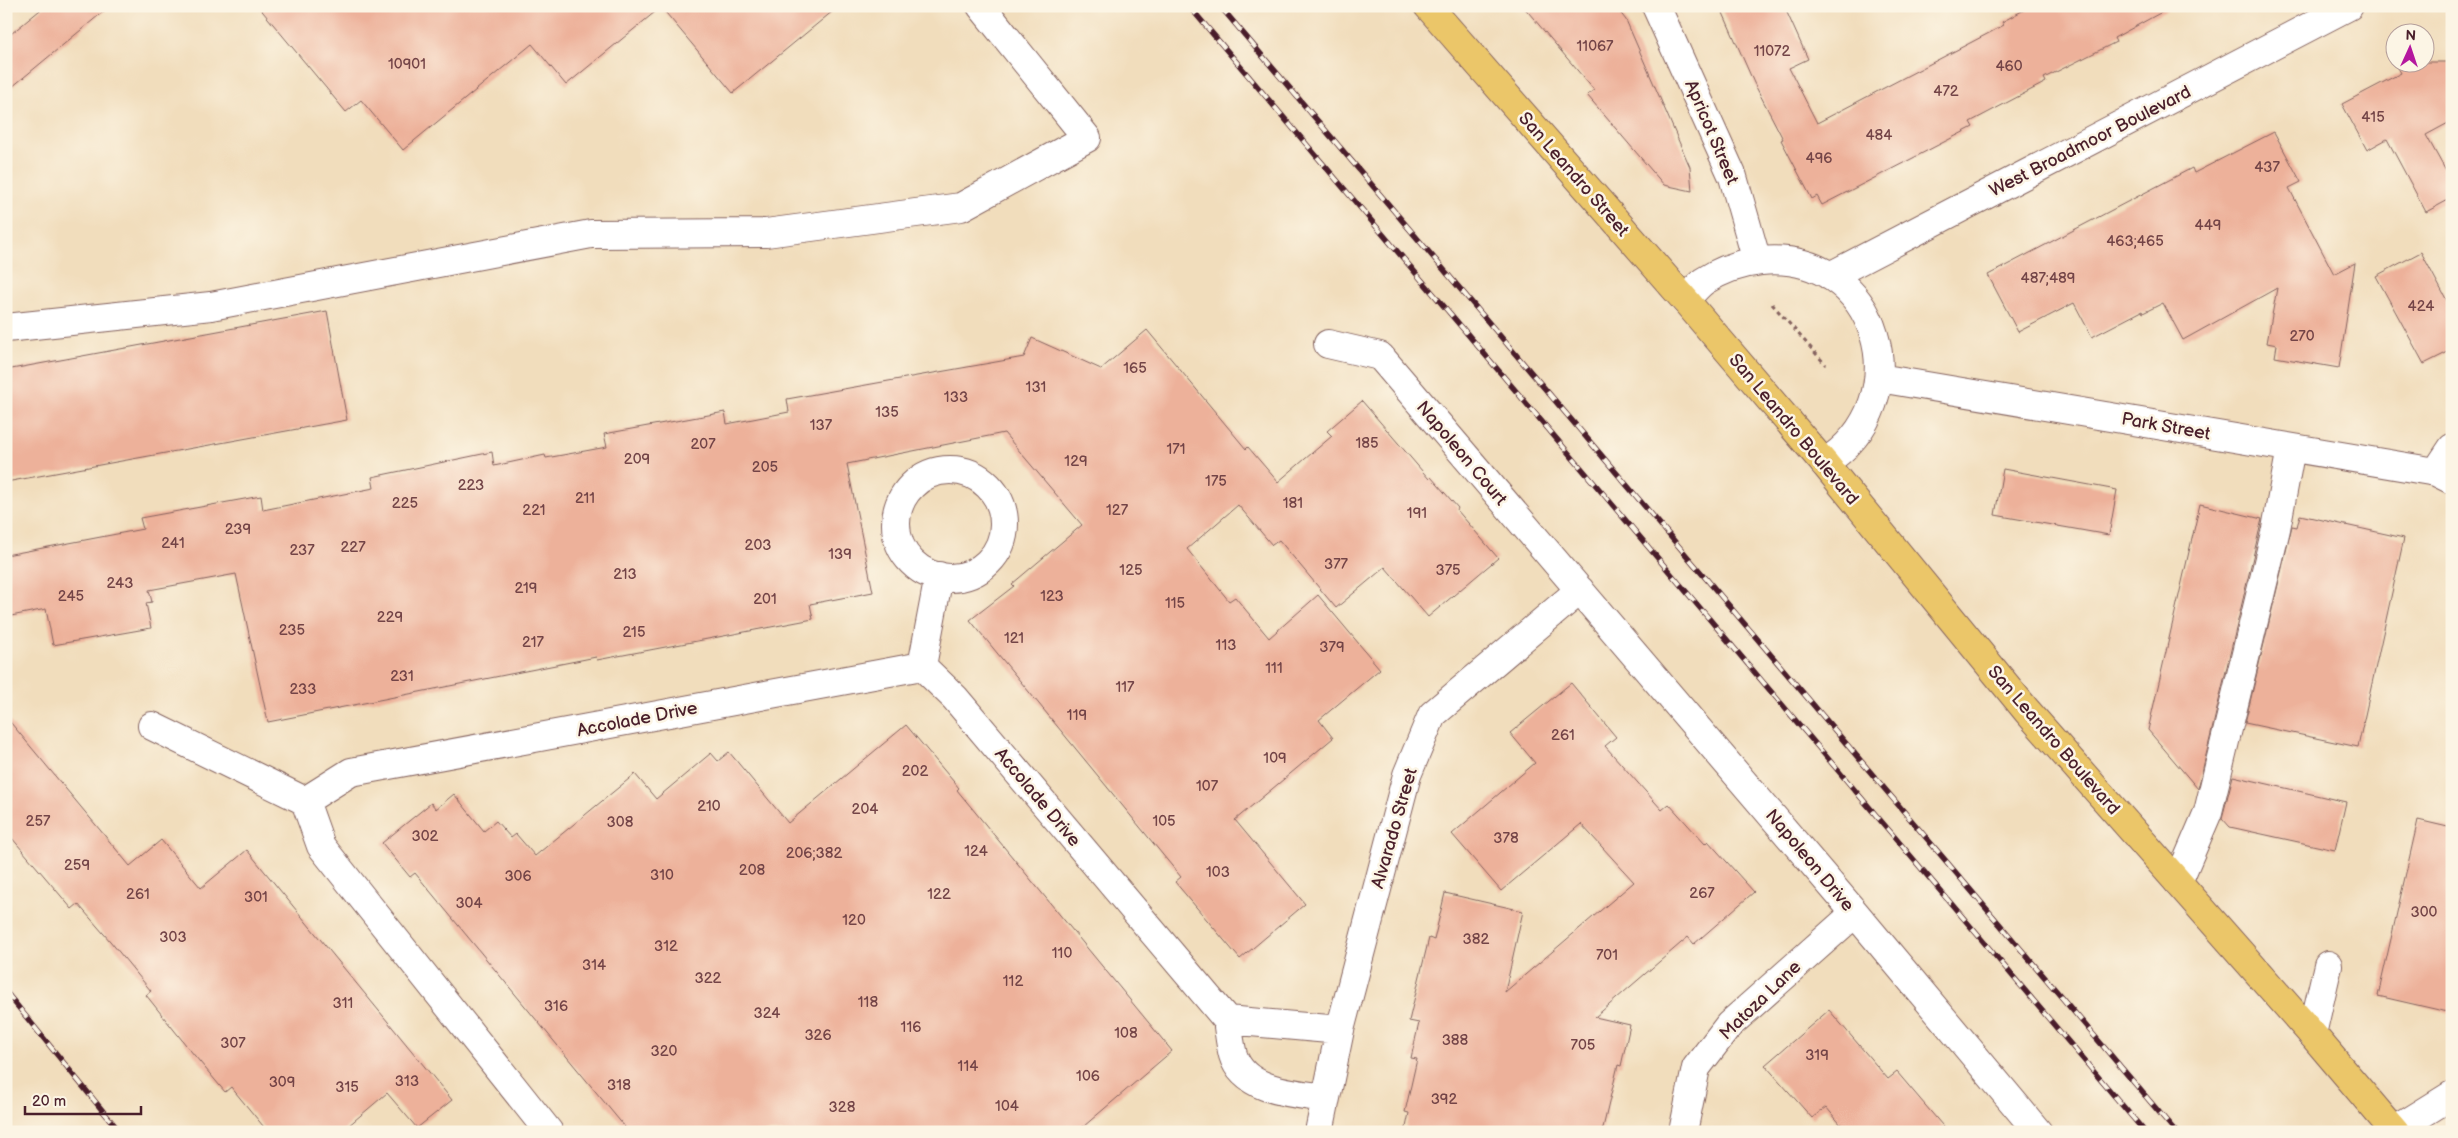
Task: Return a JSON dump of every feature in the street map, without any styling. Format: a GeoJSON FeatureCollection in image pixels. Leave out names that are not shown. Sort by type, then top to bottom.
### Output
{"type":"FeatureCollection","features":[{"type":"Feature","properties":{"kind":"main road","name":"San Leandro Street"},"geometry":{"type":"LineString","coordinates":[[1428,6],[1721,342]]}},
{"type":"Feature","properties":{"kind":"main road","name":"San Leandro Boulevard"},"geometry":{"type":"LineString","coordinates":[[1721,342],[1824,463],[2027,711],[2312,1034],[2394,1132]]}},
{"type":"Feature","properties":{"kind":"street"},"geometry":{"type":"LineString","coordinates":[[6,328],[211,306],[591,234],[766,233],[961,208],[1087,138],[981,6]]}},
{"type":"Feature","properties":{"kind":"street","name":"Apricot Street"},"geometry":{"type":"LineString","coordinates":[[1656,6],[1733,177],[1757,262]]}},
{"type":"Feature","properties":{"kind":"street","name":"West Broadmoor Boulevard"},"geometry":{"type":"LineString","coordinates":[[1830,276],[2349,6]]}},
{"type":"Feature","properties":{"kind":"street"},"geometry":{"type":"LineString","coordinates":[[1685,300],[1704,281],[1737,265],[1778,259],[1815,268],[1830,276],[1847,289],[1868,317],[1880,353],[1878,391],[1864,426],[1838,454],[1824,463]]}},
{"type":"Feature","properties":{"kind":"street","name":"Napoleon Court"},"geometry":{"type":"LineString","coordinates":[[1328,344],[1380,356],[1580,590]]}},
{"type":"Feature","properties":{"kind":"street","name":"Park Street"},"geometry":{"type":"LineString","coordinates":[[1879,378],[2444,476]]}},
{"type":"Feature","properties":{"kind":"street"},"geometry":{"type":"LineString","coordinates":[[2178,882],[2208,812],[2276,529],[2291,448]]}},
{"type":"Feature","properties":{"kind":"street"},"geometry":{"type":"LineString","coordinates":[[2444,476],[2452,448]]}},
{"type":"Feature","properties":{"kind":"street"},"geometry":{"type":"LineString","coordinates":[[922,666],[939,576]]}},
{"type":"Feature","properties":{"kind":"street","name":"Napoleon Drive"},"geometry":{"type":"LineString","coordinates":[[1580,590],[1855,913],[2038,1132]]}},
{"type":"Feature","properties":{"kind":"street","name":"Alvarado Street"},"geometry":{"type":"LineString","coordinates":[[1319,1132],[1340,1030],[1407,775],[1432,715],[1580,590]]}},
{"type":"Feature","properties":{"kind":"street","name":"Accolade Drive"},"geometry":{"type":"LineString","coordinates":[[305,801],[351,772],[922,666],[956,698],[1227,1020]]}},
{"type":"Feature","properties":{"kind":"street"},"geometry":{"type":"LineString","coordinates":[[152,726],[305,801],[321,846],[549,1132]]}},
{"type":"Feature","properties":{"kind":"street","name":"Matoza Lane"},"geometry":{"type":"LineString","coordinates":[[1683,1132],[1696,1068],[1729,1025],[1855,913]]}},
{"type":"Feature","properties":{"kind":"street"},"geometry":{"type":"LineString","coordinates":[[2312,1034],[2328,965]]}},
{"type":"Feature","properties":{"kind":"street"},"geometry":{"type":"LineString","coordinates":[[1326,1098],[1276,1090],[1260,1084],[1245,1075],[1233,1056],[1227,1020],[1340,1030]]}},
{"type":"Feature","properties":{"kind":"street"},"geometry":{"type":"LineString","coordinates":[[2394,1132],[2452,1095]]}},
{"type":"Feature","properties":{"kind":"path"},"geometry":{"type":"LineString","coordinates":[[1772,304],[1826,365]]}},
{"type":"Feature","properties":{"kind":"building"},"geometry":{"type":"Polygon","coordinates":[[[45,6],[110,6],[6,92],[6,38],[45,6]]]}},
{"type":"Feature","properties":{"kind":"building"},"geometry":{"type":"Polygon","coordinates":[[[258,6],[839,6],[733,93],[661,7],[566,85],[532,44],[403,150],[361,100],[346,112],[258,6]]]}},
{"type":"Feature","properties":{"kind":"building"},"geometry":{"type":"Polygon","coordinates":[[[1523,6],[1615,6],[1626,20],[1690,167],[1692,191],[1664,185],[1587,95],[1594,90],[1523,6]]]}},
{"type":"Feature","properties":{"kind":"building"},"geometry":{"type":"Polygon","coordinates":[[[1720,6],[1784,6],[1808,59],[1789,68],[1817,123],[2004,25],[2002,22],[2031,6],[2173,6],[2114,38],[2116,42],[2044,78],[2046,82],[1970,122],[1973,127],[1822,205],[1817,196],[1812,199],[1781,140],[1783,139],[1754,83],[1720,6]]]}},
{"type":"Feature","properties":{"kind":"building"},"geometry":{"type":"Polygon","coordinates":[[[2436,62],[2452,62],[2452,121],[2426,135],[2452,182],[2452,198],[2426,212],[2387,139],[2367,150],[2342,104],[2401,73],[2436,72],[2436,62]]]}},
{"type":"Feature","properties":{"kind":"building"},"geometry":{"type":"Polygon","coordinates":[[[2274,132],[2301,182],[2289,188],[2334,274],[2355,263],[2339,368],[2275,357],[2277,345],[2267,343],[2277,288],[2183,340],[2163,303],[2143,313],[2142,311],[2092,337],[2074,303],[2018,332],[1988,275],[2192,168],[2194,173],[2274,132]]]}},
{"type":"Feature","properties":{"kind":"building"},"geometry":{"type":"Polygon","coordinates":[[[2421,252],[2452,310],[2452,350],[2424,364],[2376,276],[2421,252]]]}},
{"type":"Feature","properties":{"kind":"building"},"geometry":{"type":"Polygon","coordinates":[[[327,311],[347,420],[6,482],[6,370],[327,311]]]}},
{"type":"Feature","properties":{"kind":"building"},"geometry":{"type":"Polygon","coordinates":[[[1147,330],[1246,449],[1248,447],[1278,482],[1332,436],[1327,431],[1362,401],[1429,479],[1431,477],[1458,508],[1457,510],[1498,558],[1428,617],[1385,567],[1336,608],[1279,540],[1272,545],[1238,505],[1187,549],[1229,601],[1235,597],[1269,638],[1318,595],[1380,669],[1319,720],[1333,738],[1235,820],[1305,904],[1240,959],[1175,882],[1181,877],[970,620],[1014,586],[1012,584],[1082,525],[1004,433],[847,464],[873,592],[810,604],[813,619],[597,660],[596,657],[268,722],[236,574],[149,590],[152,602],[146,603],[151,628],[53,645],[46,609],[6,617],[6,555],[143,529],[140,518],[261,496],[263,510],[374,488],[372,477],[492,452],[494,466],[545,455],[546,458],[607,447],[604,434],[725,412],[727,424],[789,412],[787,399],[1024,357],[1032,338],[1101,369],[1147,330]]]}},
{"type":"Feature","properties":{"kind":"building"},"geometry":{"type":"Polygon","coordinates":[[[2003,469],[2117,490],[2109,535],[1995,515],[2003,469]]]}},
{"type":"Feature","properties":{"kind":"building"},"geometry":{"type":"Polygon","coordinates":[[[2200,504],[2262,519],[2198,789],[2148,730],[2200,504]]]}},
{"type":"Feature","properties":{"kind":"building"},"geometry":{"type":"Polygon","coordinates":[[[2300,515],[2404,538],[2358,747],[2245,723],[2292,526],[2297,527],[2300,515]]]}},
{"type":"Feature","properties":{"kind":"building"},"geometry":{"type":"Polygon","coordinates":[[[1571,683],[1616,737],[1605,746],[1662,810],[1669,804],[1705,844],[1708,841],[1754,892],[1694,944],[1688,937],[1595,1017],[1630,1025],[1621,1066],[1618,1065],[1602,1132],[1405,1132],[1409,1113],[1405,1112],[1417,1059],[1411,1058],[1419,1023],[1409,1021],[1429,938],[1434,940],[1445,893],[1523,911],[1505,992],[1634,882],[1581,824],[1501,891],[1452,834],[1535,763],[1510,733],[1571,683]]]}},
{"type":"Feature","properties":{"kind":"building"},"geometry":{"type":"Polygon","coordinates":[[[6,717],[130,866],[161,840],[201,888],[247,850],[452,1100],[417,1128],[387,1093],[341,1132],[268,1132],[231,1087],[225,1092],[190,1050],[146,995],[151,991],[78,904],[72,909],[6,831],[6,717]]]}},
{"type":"Feature","properties":{"kind":"building"},"geometry":{"type":"Polygon","coordinates":[[[906,725],[959,788],[957,790],[1172,1051],[1077,1132],[629,1132],[415,873],[410,877],[382,843],[431,803],[436,809],[454,794],[484,831],[496,821],[511,838],[516,834],[535,856],[635,774],[656,799],[711,753],[718,761],[729,752],[788,823],[906,725]]]}},
{"type":"Feature","properties":{"kind":"building"},"geometry":{"type":"Polygon","coordinates":[[[2233,776],[2346,802],[2335,850],[2230,827],[2222,818],[2233,776]]]}},
{"type":"Feature","properties":{"kind":"building"},"geometry":{"type":"Polygon","coordinates":[[[2418,820],[2452,828],[2452,1013],[2378,996],[2418,820]]]}},
{"type":"Feature","properties":{"kind":"building"},"geometry":{"type":"Polygon","coordinates":[[[1829,1010],[1888,1079],[1897,1072],[1948,1132],[1847,1132],[1826,1107],[1812,1118],[1765,1065],[1829,1010]]]}},
{"type":"Feature","properties":{"kind":"railway"},"geometry":{"type":"LineString","coordinates":[[1189,6],[2145,1132]]}},
{"type":"Feature","properties":{"kind":"railway"},"geometry":{"type":"LineString","coordinates":[[1220,6],[2176,1132]]}},
{"type":"Feature","properties":{"kind":"railway"},"geometry":{"type":"LineString","coordinates":[[6,992],[120,1132]]}}]}
